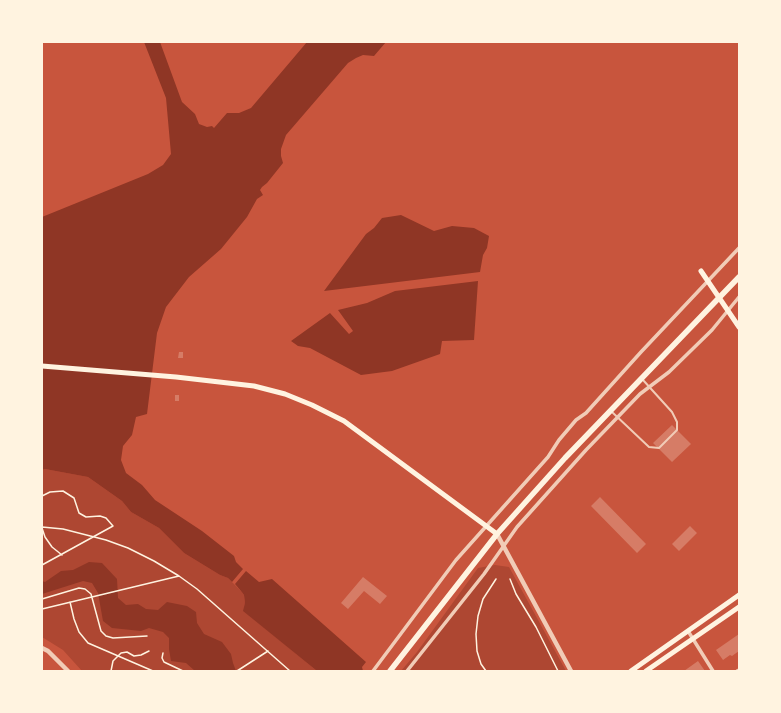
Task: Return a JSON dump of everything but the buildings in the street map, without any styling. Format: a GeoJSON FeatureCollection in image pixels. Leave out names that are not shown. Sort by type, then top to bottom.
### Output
{"type":"FeatureCollection","features":[{"type":"Feature","properties":{"kind":"main road"},"geometry":{"type":"LineString","coordinates":[[701,271],[739,327]]}},
{"type":"Feature","properties":{"kind":"main road"},"geometry":{"type":"LineString","coordinates":[[390,671],[497,534],[565,458],[739,277]]}},
{"type":"Feature","properties":{"kind":"main road"},"geometry":{"type":"LineString","coordinates":[[42,366],[176,377],[254,386],[285,394],[312,405],[344,421],[497,534]]}},
{"type":"Feature","properties":{"kind":"main road"},"geometry":{"type":"LineString","coordinates":[[631,671],[739,595]]}},
{"type":"Feature","properties":{"kind":"main road"},"geometry":{"type":"LineString","coordinates":[[646,671],[739,607]]}},
{"type":"Feature","properties":{"kind":"street"},"geometry":{"type":"LineString","coordinates":[[373,671],[456,560],[548,457],[559,440],[576,420],[586,413],[739,248]]}},
{"type":"Feature","properties":{"kind":"street"},"geometry":{"type":"LineString","coordinates":[[407,671],[484,574],[517,527],[586,450],[640,394],[669,372],[712,330],[739,297]]}},
{"type":"Feature","properties":{"kind":"street"},"geometry":{"type":"LineString","coordinates":[[497,534],[571,671]]}},
{"type":"Feature","properties":{"kind":"street"},"geometry":{"type":"LineString","coordinates":[[688,631],[713,671]]}},
{"type":"Feature","properties":{"kind":"street"},"geometry":{"type":"LineString","coordinates":[[42,648],[48,651],[68,671]]}},
{"type":"Feature","properties":{"kind":"lane"},"geometry":{"type":"LineString","coordinates":[[611,411],[649,447],[659,448],[677,430],[677,422],[672,412],[642,378]]}},
{"type":"Feature","properties":{"kind":"path"},"geometry":{"type":"LineString","coordinates":[[42,496],[50,492],[63,491],[74,498],[79,513],[86,518],[100,516],[106,518],[113,526],[42,565]]}},
{"type":"Feature","properties":{"kind":"path"},"geometry":{"type":"LineString","coordinates":[[62,555],[52,547],[45,537],[42,528],[63,529],[94,537],[128,548],[154,561],[197,589],[290,671]]}},
{"type":"Feature","properties":{"kind":"path"},"geometry":{"type":"LineString","coordinates":[[42,609],[179,576]]}},
{"type":"Feature","properties":{"kind":"path"},"geometry":{"type":"LineString","coordinates":[[486,671],[481,664],[477,651],[476,634],[478,616],[483,599],[496,579]]}},
{"type":"Feature","properties":{"kind":"path"},"geometry":{"type":"LineString","coordinates":[[510,579],[516,594],[536,628],[558,671]]}},
{"type":"Feature","properties":{"kind":"path"},"geometry":{"type":"LineString","coordinates":[[42,599],[79,588],[85,589],[91,594],[102,631],[106,636],[113,638],[147,636]]}},
{"type":"Feature","properties":{"kind":"path"},"geometry":{"type":"LineString","coordinates":[[70,602],[79,632],[88,643],[153,671]]}},
{"type":"Feature","properties":{"kind":"path"},"geometry":{"type":"LineString","coordinates":[[111,671],[113,661],[121,653],[127,652],[134,656],[141,655],[149,651]]}},
{"type":"Feature","properties":{"kind":"path"},"geometry":{"type":"LineString","coordinates":[[237,671],[268,651]]}},
{"type":"Feature","properties":{"kind":"path"},"geometry":{"type":"LineString","coordinates":[[163,653],[162,658],[166,664],[183,671]]}},
{"type":"Feature","properties":{"kind":"shaded area"},"geometry":{"type":"Polygon","coordinates":[[[144,42],[160,42],[182,102],[195,114],[199,124],[207,127],[212,126],[214,128],[227,113],[239,113],[251,108],[307,42],[386,42],[374,56],[363,55],[348,63],[286,135],[281,149],[283,163],[260,190],[263,195],[257,199],[247,217],[221,249],[189,277],[166,307],[157,333],[147,414],[136,417],[132,435],[123,446],[121,460],[126,473],[142,485],[155,500],[202,531],[234,556],[236,562],[243,569],[232,582],[228,578],[220,575],[184,553],[159,528],[131,512],[122,501],[88,477],[45,469],[42,470],[42,217],[148,174],[163,165],[171,154],[166,98],[144,42]]]}},
{"type":"Feature","properties":{"kind":"shaded area"},"geometry":{"type":"Polygon","coordinates":[[[401,215],[434,231],[452,226],[474,228],[489,236],[487,248],[483,255],[480,272],[324,291],[366,234],[374,228],[382,218],[401,215]]]}},
{"type":"Feature","properties":{"kind":"shaded area"},"geometry":{"type":"Polygon","coordinates":[[[478,281],[474,340],[442,341],[440,354],[392,371],[361,375],[310,348],[298,346],[291,341],[330,313],[349,334],[353,331],[338,310],[367,303],[395,291],[478,281]]]}},
{"type":"Feature","properties":{"kind":"shaded area"},"geometry":{"type":"Polygon","coordinates":[[[45,469],[88,477],[122,501],[131,512],[159,528],[184,553],[220,575],[228,578],[244,595],[244,611],[317,671],[82,671],[63,650],[42,637],[42,470],[45,469]]]}},
{"type":"Feature","properties":{"kind":"shaded area"},"geometry":{"type":"Polygon","coordinates":[[[89,562],[102,563],[117,579],[118,598],[126,605],[138,604],[146,609],[158,610],[167,602],[187,606],[196,612],[197,623],[204,634],[222,642],[231,654],[236,671],[195,671],[186,663],[171,661],[169,638],[163,632],[149,628],[141,631],[112,628],[103,621],[98,593],[92,583],[83,581],[42,594],[42,581],[45,582],[61,571],[73,570],[89,562]]]}},
{"type":"Feature","properties":{"kind":"shaded area"},"geometry":{"type":"Polygon","coordinates":[[[495,565],[509,567],[566,671],[401,671],[417,652],[478,568],[495,565]]]}},
{"type":"Feature","properties":{"kind":"shaded area"},"geometry":{"type":"Polygon","coordinates":[[[246,571],[259,582],[272,579],[366,662],[362,667],[363,671],[317,671],[243,611],[245,603],[244,595],[235,584],[246,571]]]}}]}
